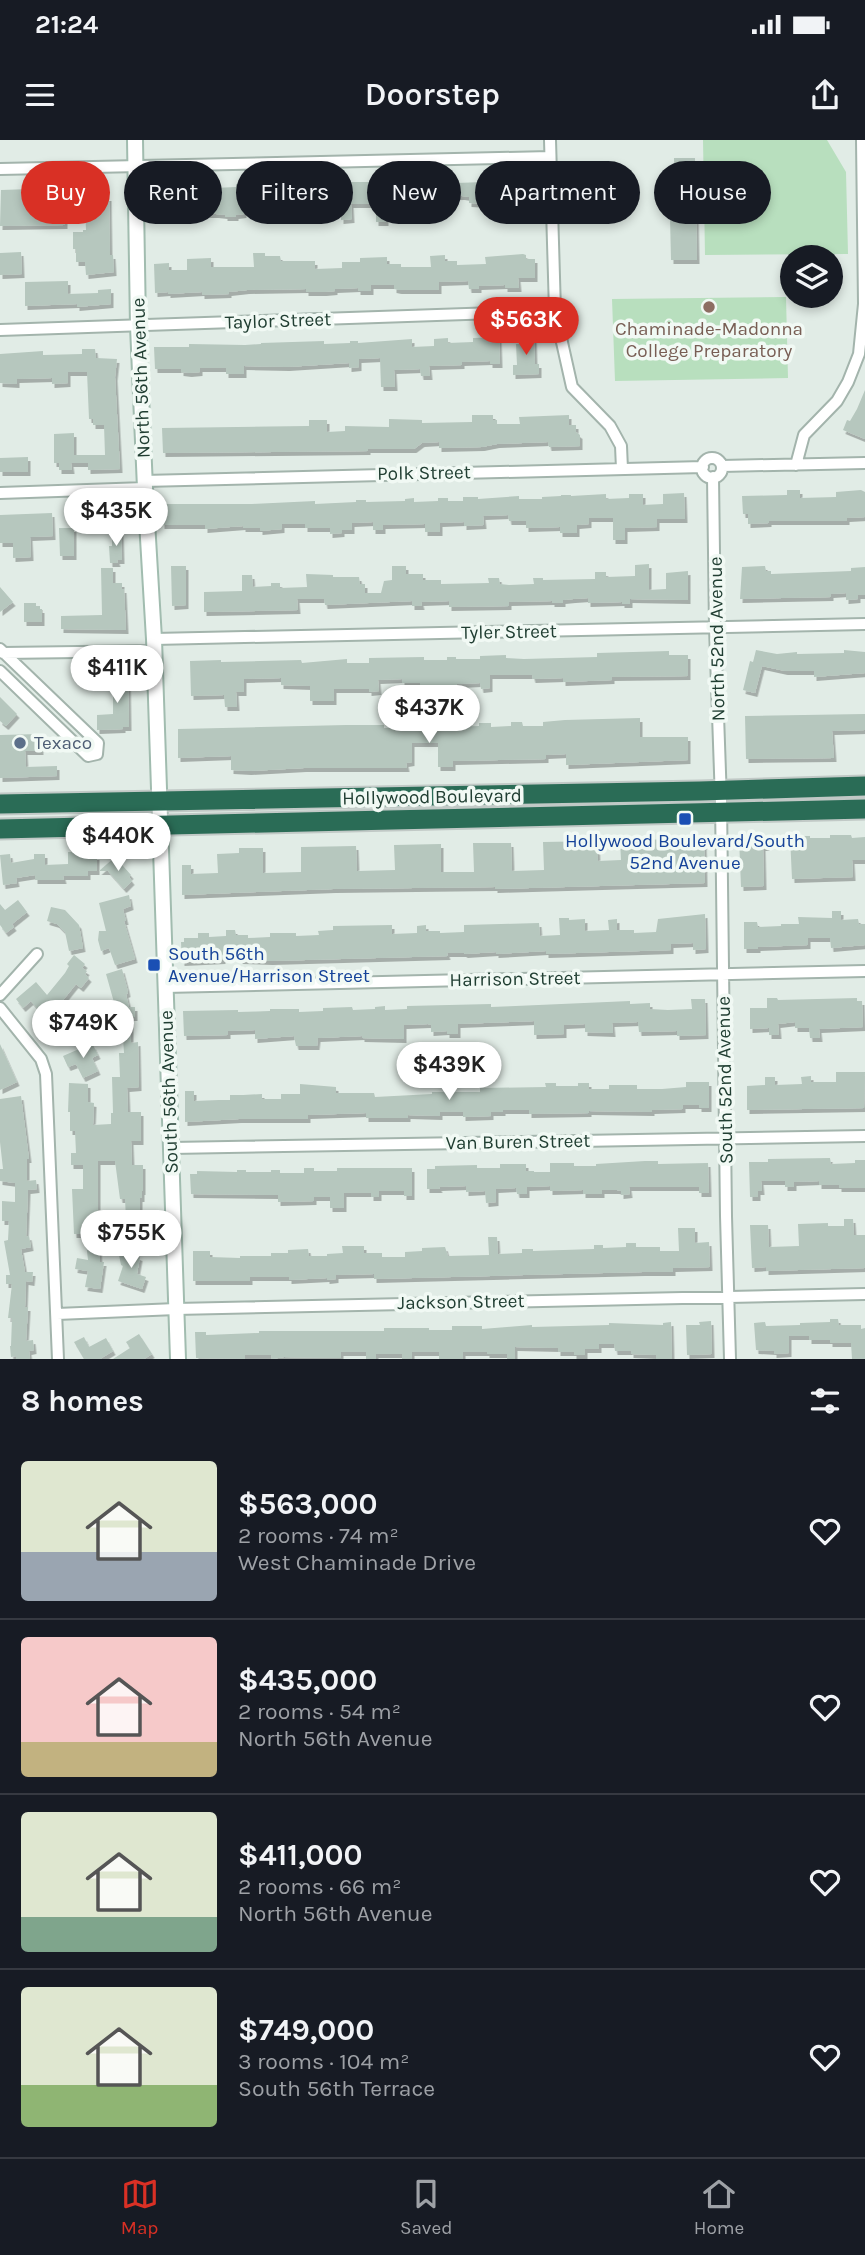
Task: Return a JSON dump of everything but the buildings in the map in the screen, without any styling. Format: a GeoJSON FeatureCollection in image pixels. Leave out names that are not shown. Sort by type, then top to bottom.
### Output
{"type":"FeatureCollection","features":[{"type":"Feature","properties":{"kind":"highway","name":"Hollywood Boulevard"},"geometry":{"type":"LineString","coordinates":[[0,829],[159,825],[721,801],[865,786]]}},
{"type":"Feature","properties":{"kind":"highway","name":"Hollywood Boulevard"},"geometry":{"type":"LineString","coordinates":[[0,804],[721,801],[865,809]]}},
{"type":"Feature","properties":{"kind":"street","name":"North 56th Avenue"},"geometry":{"type":"LineString","coordinates":[[135,140],[136,161]]}},
{"type":"Feature","properties":{"kind":"street"},"geometry":{"type":"LineString","coordinates":[[550,140],[555,310],[572,387],[610,426],[621,446],[622,468]]}},
{"type":"Feature","properties":{"kind":"street"},"geometry":{"type":"LineString","coordinates":[[796,465],[804,435],[837,401],[859,354],[864,304],[863,144]]}},
{"type":"Feature","properties":{"kind":"street"},"geometry":{"type":"LineString","coordinates":[[222,163],[551,157]]}},
{"type":"Feature","properties":{"kind":"street"},"geometry":{"type":"LineString","coordinates":[[0,169],[124,165]]}},
{"type":"Feature","properties":{"kind":"street","name":"North 56th Avenue"},"geometry":{"type":"LineString","coordinates":[[137,224],[138,326],[154,645],[159,825]]}},
{"type":"Feature","properties":{"kind":"street","name":"Taylor Street"},"geometry":{"type":"LineString","coordinates":[[0,330],[555,310]]}},
{"type":"Feature","properties":{"kind":"street","name":"Polk Street"},"geometry":{"type":"LineString","coordinates":[[0,492],[144,484],[703,467],[711,458],[717,459],[722,466],[865,463]]}},
{"type":"Feature","properties":{"kind":"street"},"geometry":{"type":"LineString","coordinates":[[703,467],[706,474],[713,477],[720,473],[722,466]]}},
{"type":"Feature","properties":{"kind":"street","name":"North 52nd Avenue"},"geometry":{"type":"LineString","coordinates":[[713,477],[721,801]]}},
{"type":"Feature","properties":{"kind":"street","name":"Tyler Street"},"geometry":{"type":"LineString","coordinates":[[2,652],[865,624]]}},
{"type":"Feature","properties":{"kind":"street"},"geometry":{"type":"LineString","coordinates":[[0,671],[88,756],[97,754],[98,743],[2,652]]}},
{"type":"Feature","properties":{"kind":"street","name":"South 52nd Avenue"},"geometry":{"type":"LineString","coordinates":[[721,801],[730,1359]]}},
{"type":"Feature","properties":{"kind":"street","name":"South 56th Avenue"},"geometry":{"type":"LineString","coordinates":[[159,825],[178,1359]]}},
{"type":"Feature","properties":{"kind":"street"},"geometry":{"type":"LineString","coordinates":[[0,995],[37,954]]}},
{"type":"Feature","properties":{"kind":"street","name":"Harrison Street"},"geometry":{"type":"LineString","coordinates":[[165,987],[865,971]]}},
{"type":"Feature","properties":{"kind":"street"},"geometry":{"type":"LineString","coordinates":[[0,1008],[41,1059],[46,1074],[58,1359]]}},
{"type":"Feature","properties":{"kind":"street","name":"Van Buren Street"},"geometry":{"type":"LineString","coordinates":[[172,1148],[865,1136]]}},
{"type":"Feature","properties":{"kind":"street","name":"Jackson Street"},"geometry":{"type":"LineString","coordinates":[[57,1314],[865,1294]]}},
{"type":"Feature","properties":{"kind":"green space"},"geometry":{"type":"Polygon","coordinates":[[[703,140],[827,140],[846,172],[848,254],[843,254],[843,245],[780,245],[780,254],[705,255],[704,224],[771,224],[771,161],[703,161],[703,140]]]}},
{"type":"Feature","properties":{"kind":"green space"},"geometry":{"type":"Polygon","coordinates":[[[780,297],[780,308],[786,308],[788,378],[615,381],[612,299],[780,297]]]}},
{"type":"Feature","properties":{"kind":"place","name":"Chaminade-Madonna College Preparatory"},"geometry":{"type":"Point","coordinates":[709,307]}},
{"type":"Feature","properties":{"kind":"place","name":"Texaco"},"geometry":{"type":"Point","coordinates":[20,743]}},
{"type":"Feature","properties":{"kind":"place","name":"Hollywood Boulevard/South 52nd Avenue"},"geometry":{"type":"Point","coordinates":[685,819]}},
{"type":"Feature","properties":{"kind":"place","name":"South 56th Avenue/Harrison Street"},"geometry":{"type":"Point","coordinates":[154,965]}}]}
